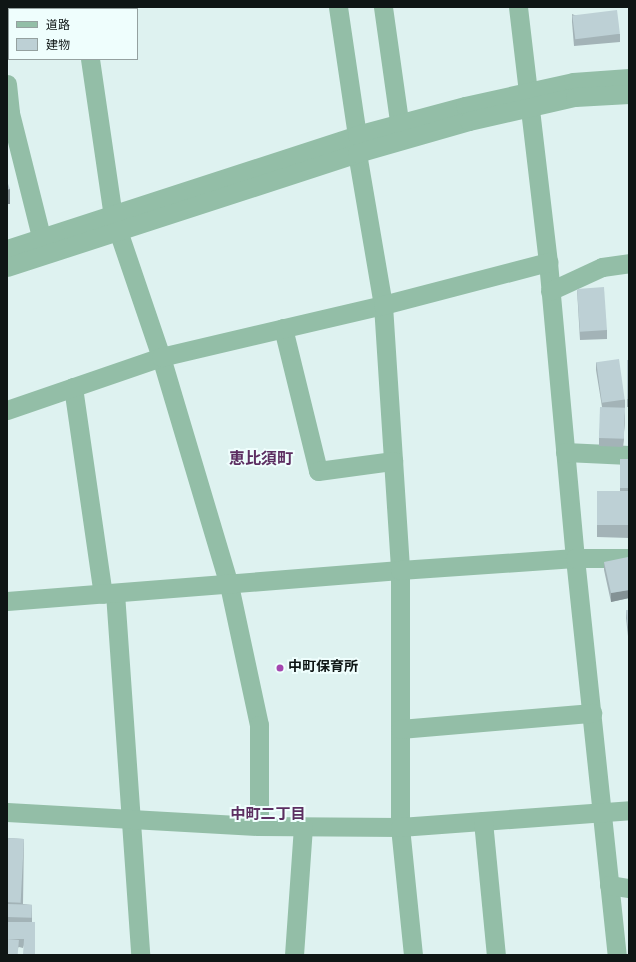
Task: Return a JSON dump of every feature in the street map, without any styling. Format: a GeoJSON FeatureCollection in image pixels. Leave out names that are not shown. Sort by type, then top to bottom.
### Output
{"type":"FeatureCollection","features":[{"type":"Feature","properties":{"kind":"street"},"geometry":{"type":"LineString","coordinates":[[338,7],[357,144],[384,305],[400,570],[400,827],[413,955]]}},
{"type":"Feature","properties":{"kind":"street"},"geometry":{"type":"LineString","coordinates":[[383,7],[401,132]]}},
{"type":"Feature","properties":{"kind":"street"},"geometry":{"type":"LineString","coordinates":[[518,7],[548,262],[575,558],[616,955]]}},
{"type":"Feature","properties":{"kind":"street"},"geometry":{"type":"LineString","coordinates":[[90,60],[115,224],[161,357],[229,585],[259,725],[259,826]]}},
{"type":"Feature","properties":{"kind":"street"},"geometry":{"type":"LineString","coordinates":[[529,101],[573,82],[629,78]]}},
{"type":"Feature","properties":{"kind":"street"},"geometry":{"type":"LineString","coordinates":[[7,84],[10,113],[44,246]]}},
{"type":"Feature","properties":{"kind":"street"},"geometry":{"type":"LineString","coordinates":[[7,267],[44,246],[357,144],[401,132],[465,106],[629,94]]}},
{"type":"Feature","properties":{"kind":"street"},"geometry":{"type":"LineString","coordinates":[[7,249],[44,246]]}},
{"type":"Feature","properties":{"kind":"street"},"geometry":{"type":"LineString","coordinates":[[7,410],[161,357],[384,305],[548,262]]}},
{"type":"Feature","properties":{"kind":"street"},"geometry":{"type":"LineString","coordinates":[[550,291],[602,267],[629,262]]}},
{"type":"Feature","properties":{"kind":"street"},"geometry":{"type":"LineString","coordinates":[[283,328],[318,471],[393,461]]}},
{"type":"Feature","properties":{"kind":"street"},"geometry":{"type":"LineString","coordinates":[[73,387],[109,593],[131,819],[140,955]]}},
{"type":"Feature","properties":{"kind":"street"},"geometry":{"type":"LineString","coordinates":[[565,452],[629,455]]}},
{"type":"Feature","properties":{"kind":"street"},"geometry":{"type":"LineString","coordinates":[[7,601],[229,585],[400,570],[575,558],[629,558]]}},
{"type":"Feature","properties":{"kind":"street"},"geometry":{"type":"LineString","coordinates":[[400,729],[592,713]]}},
{"type":"Feature","properties":{"kind":"street"},"geometry":{"type":"LineString","coordinates":[[7,812],[259,826],[400,827],[629,810]]}},
{"type":"Feature","properties":{"kind":"street"},"geometry":{"type":"LineString","coordinates":[[483,821],[496,955]]}},
{"type":"Feature","properties":{"kind":"street"},"geometry":{"type":"LineString","coordinates":[[294,955],[303,826]]}},
{"type":"Feature","properties":{"kind":"street"},"geometry":{"type":"LineString","coordinates":[[609,885],[629,888]]}},
{"type":"Feature","properties":{"kind":"building"},"geometry":{"type":"Polygon","coordinates":[[[617,10],[620,34],[575,39],[572,15],[617,10]]]}},
{"type":"Feature","properties":{"kind":"building"},"geometry":{"type":"Polygon","coordinates":[[[7,181],[10,189],[7,190],[7,181]]]}},
{"type":"Feature","properties":{"kind":"building"},"geometry":{"type":"Polygon","coordinates":[[[604,287],[607,330],[580,332],[577,289],[604,287]]]}},
{"type":"Feature","properties":{"kind":"building"},"geometry":{"type":"Polygon","coordinates":[[[619,359],[625,400],[602,403],[596,362],[619,359]]]}},
{"type":"Feature","properties":{"kind":"building"},"geometry":{"type":"Polygon","coordinates":[[[627,360],[629,360],[629,399],[627,399],[627,360]]]}},
{"type":"Feature","properties":{"kind":"building"},"geometry":{"type":"Polygon","coordinates":[[[600,407],[625,408],[624,439],[599,438],[600,407]]]}},
{"type":"Feature","properties":{"kind":"building"},"geometry":{"type":"Polygon","coordinates":[[[620,459],[629,459],[629,488],[620,488],[620,459]]]}},
{"type":"Feature","properties":{"kind":"building"},"geometry":{"type":"Polygon","coordinates":[[[597,491],[629,491],[629,525],[597,525],[597,491]]]}},
{"type":"Feature","properties":{"kind":"building"},"geometry":{"type":"Polygon","coordinates":[[[628,557],[629,590],[611,593],[604,562],[628,557]]]}},
{"type":"Feature","properties":{"kind":"building"},"geometry":{"type":"Polygon","coordinates":[[[626,610],[629,610],[629,637],[626,610]]]}},
{"type":"Feature","properties":{"kind":"building"},"geometry":{"type":"Polygon","coordinates":[[[7,838],[24,839],[21,903],[7,902],[7,838]]]}},
{"type":"Feature","properties":{"kind":"building"},"geometry":{"type":"Polygon","coordinates":[[[7,904],[32,905],[32,918],[7,917],[7,904]]]}},
{"type":"Feature","properties":{"kind":"building"},"geometry":{"type":"Polygon","coordinates":[[[7,922],[35,922],[35,955],[23,955],[24,939],[7,939],[7,922]]]}},
{"type":"Feature","properties":{"kind":"building"},"geometry":{"type":"Polygon","coordinates":[[[7,939],[19,940],[18,955],[7,955],[7,939]]]}},
{"type":"Feature","properties":{"kind":"place","name":"中町保育所"},"geometry":{"type":"Point","coordinates":[280,668]}},
{"type":"Feature","properties":{"kind":"district","name":"恵比須町"},"geometry":{"type":"Point","coordinates":[261,460]}},
{"type":"Feature","properties":{"kind":"district","name":"中町二丁目"},"geometry":{"type":"Point","coordinates":[268,816]}}]}
